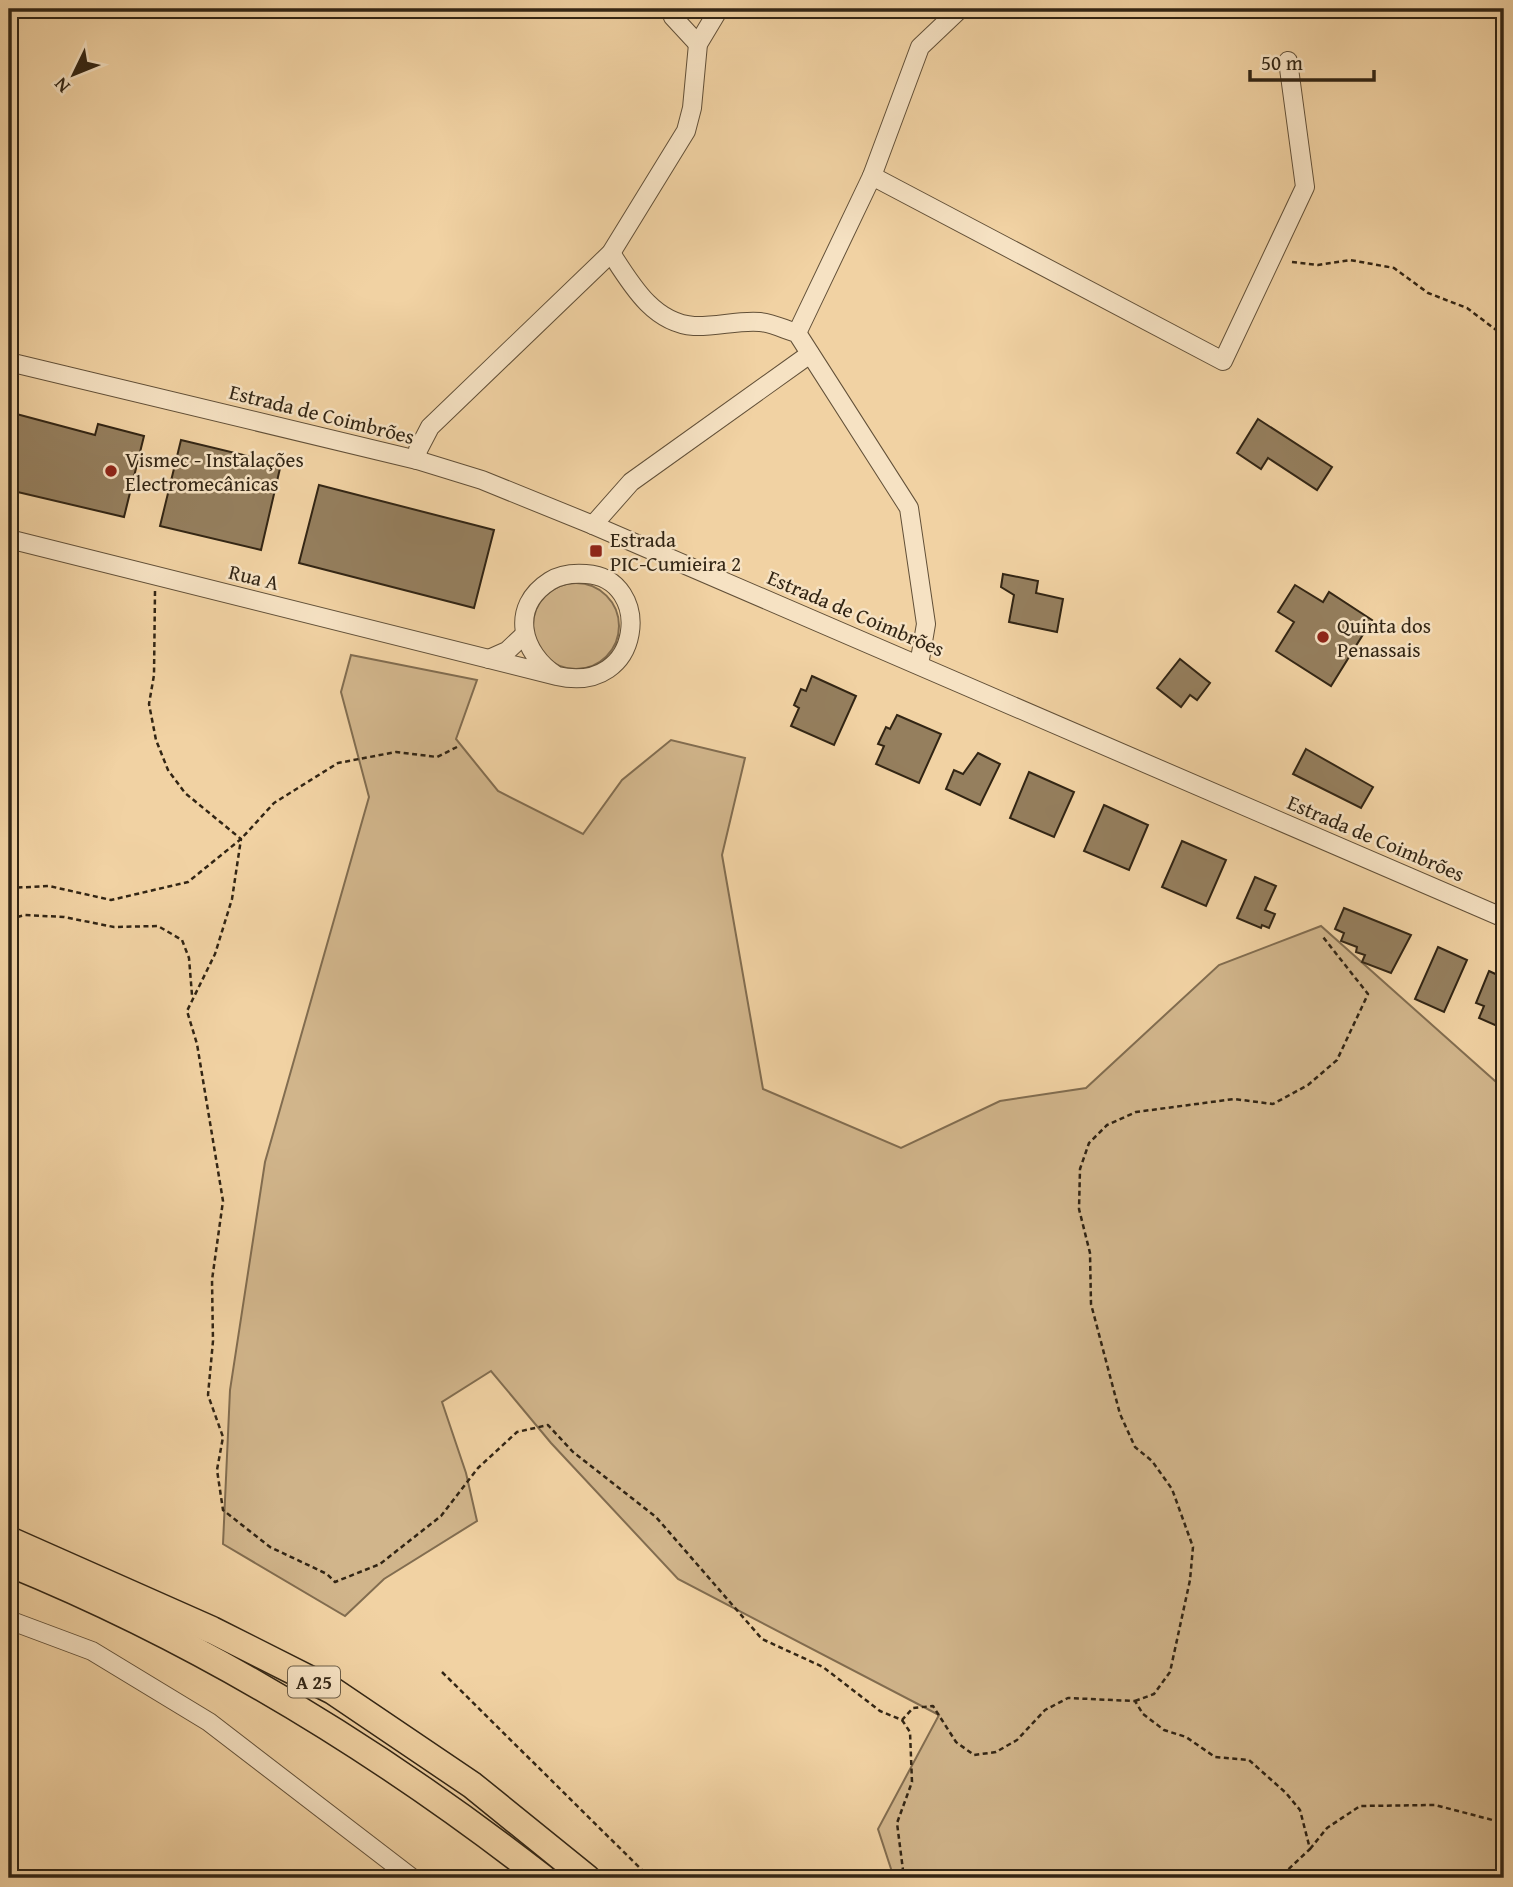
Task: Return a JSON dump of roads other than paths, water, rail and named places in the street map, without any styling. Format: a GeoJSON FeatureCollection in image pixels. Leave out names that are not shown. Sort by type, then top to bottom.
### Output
{"type":"FeatureCollection","features":[{"type":"Feature","properties":{"kind":"highway","name":"A 25"},"geometry":{"type":"LineString","coordinates":[[9,1540],[212,1630],[333,1691],[472,1785],[587,1878]]}},
{"type":"Feature","properties":{"kind":"highway","name":"A 25"},"geometry":{"type":"LineString","coordinates":[[9,1563],[95,1598],[315,1720],[452,1808],[543,1878]]}},
{"type":"Feature","properties":{"kind":"street"},"geometry":{"type":"LineString","coordinates":[[670,9],[673,17],[698,44]]}},
{"type":"Feature","properties":{"kind":"street"},"geometry":{"type":"LineString","coordinates":[[417,460],[418,450],[430,427],[611,253],[686,131],[692,108],[698,44],[719,9]]}},
{"type":"Feature","properties":{"kind":"street"},"geometry":{"type":"LineString","coordinates":[[797,333],[872,176],[920,47],[960,9]]}},
{"type":"Feature","properties":{"kind":"street"},"geometry":{"type":"LineString","coordinates":[[872,176],[1223,361],[1305,187],[1288,61]]}},
{"type":"Feature","properties":{"kind":"street"},"geometry":{"type":"LineString","coordinates":[[611,253],[635,291],[651,307],[672,321],[693,326],[761,322],[797,333],[909,508],[926,624],[919,665]]}},
{"type":"Feature","properties":{"kind":"street"},"geometry":{"type":"LineString","coordinates":[[593,525],[631,482],[810,354]]}},
{"type":"Feature","properties":{"kind":"street","name":"Estrada de Coimbrões"},"geometry":{"type":"LineString","coordinates":[[9,362],[417,460],[482,481],[593,525],[1504,918]]}},
{"type":"Feature","properties":{"kind":"street","name":"Rua A"},"geometry":{"type":"LineString","coordinates":[[9,539],[557,676]]}},
{"type":"Feature","properties":{"kind":"street"},"geometry":{"type":"LineString","coordinates":[[592,575],[608,582],[621,594],[629,610],[631,627],[628,644],[620,660],[607,671],[591,678],[574,680],[557,676],[542,666],[530,652],[524,635],[525,616],[531,599],[557,576],[592,575]]}},
{"type":"Feature","properties":{"kind":"street"},"geometry":{"type":"LineString","coordinates":[[489,659],[507,651],[524,635]]}},
{"type":"Feature","properties":{"kind":"street"},"geometry":{"type":"LineString","coordinates":[[9,1620],[92,1651],[209,1722],[412,1878]]}},
{"type":"Feature","properties":{"kind":"place","name":"Vismec - Instalações Electromecânicas"},"geometry":{"type":"Point","coordinates":[111,471]}},
{"type":"Feature","properties":{"kind":"place","name":"Estrada PIC-Cumieira 2"},"geometry":{"type":"Point","coordinates":[596,551]}},
{"type":"Feature","properties":{"kind":"place","name":"Quinta dos Penassais"},"geometry":{"type":"Point","coordinates":[1323,637]}}]}
